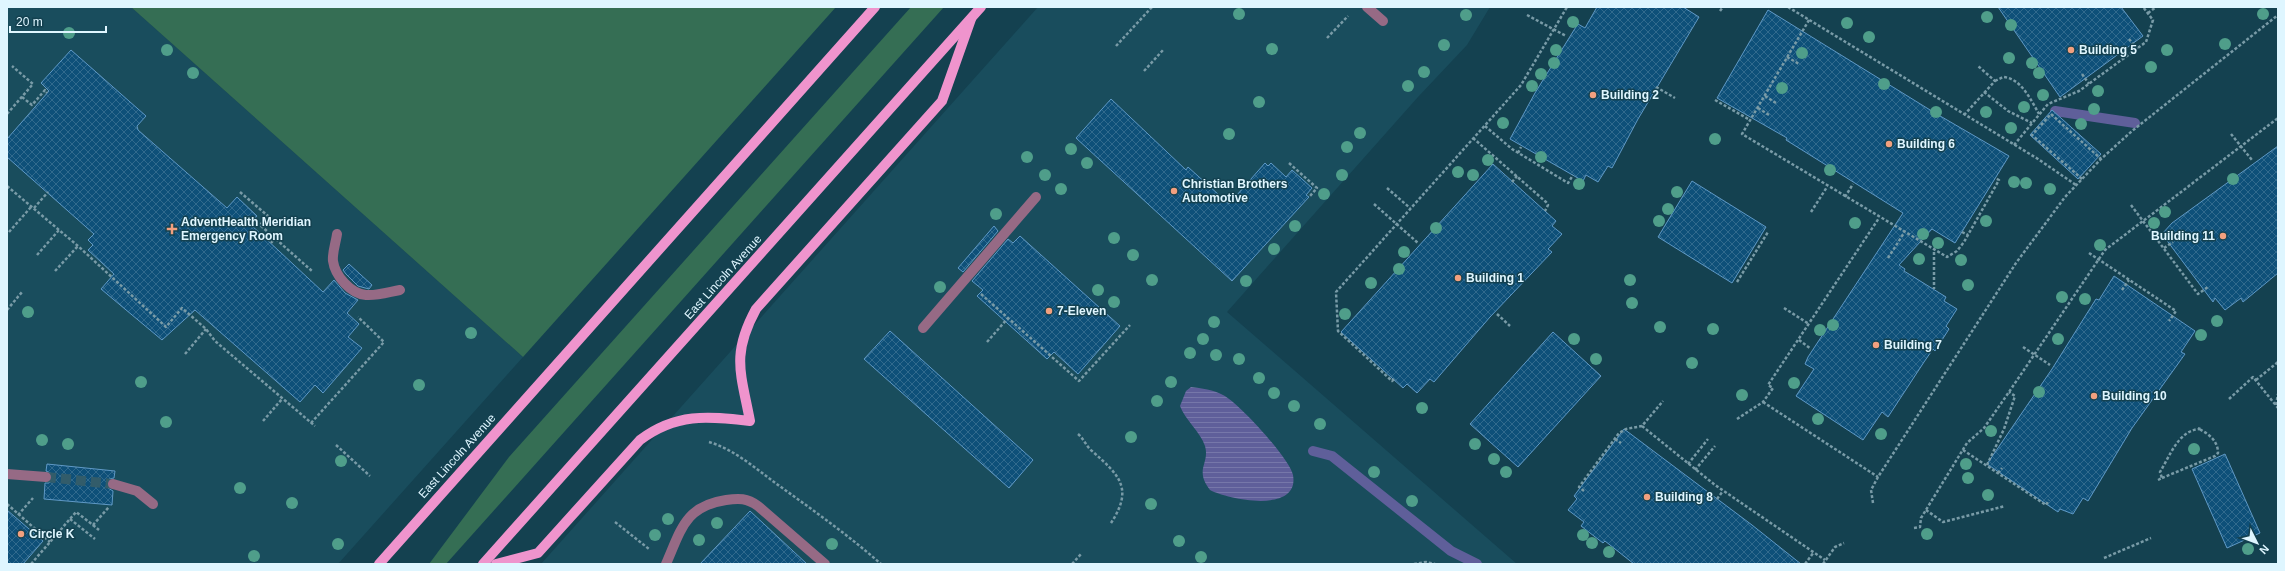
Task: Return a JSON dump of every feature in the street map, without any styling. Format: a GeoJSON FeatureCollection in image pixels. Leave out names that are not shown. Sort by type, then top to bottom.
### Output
{"type":"FeatureCollection","features":[{"type":"Feature","properties":{"kind":"main road","name":"East Lincoln Avenue"},"geometry":{"type":"LineString","coordinates":[[379,564],[875,7]]}},
{"type":"Feature","properties":{"kind":"main road","name":"East Lincoln Avenue"},"geometry":{"type":"LineString","coordinates":[[483,564],[981,7]]}},
{"type":"Feature","properties":{"kind":"main road"},"geometry":{"type":"LineString","coordinates":[[496,564],[538,554],[640,440],[656,428],[673,421],[694,418],[750,421],[739,360],[740,347],[756,309],[942,101],[971,18]]}},
{"type":"Feature","properties":{"kind":"lane"},"geometry":{"type":"LineString","coordinates":[[1367,7],[1383,21]]}},
{"type":"Feature","properties":{"kind":"lane"},"geometry":{"type":"LineString","coordinates":[[923,328],[1036,197]]}},
{"type":"Feature","properties":{"kind":"lane"},"geometry":{"type":"LineString","coordinates":[[337,234],[334,263],[340,277],[348,285],[356,292],[366,295],[400,290]]}},
{"type":"Feature","properties":{"kind":"lane"},"geometry":{"type":"LineString","coordinates":[[7,474],[46,477]]}},
{"type":"Feature","properties":{"kind":"lane"},"geometry":{"type":"LineString","coordinates":[[114,484],[129,487],[153,504]]}},
{"type":"Feature","properties":{"kind":"lane"},"geometry":{"type":"LineString","coordinates":[[666,564],[684,523],[692,514],[712,502],[742,498],[750,500],[758,506],[825,564]]}},
{"type":"Feature","properties":{"kind":"path"},"geometry":{"type":"LineString","coordinates":[[1116,46],[1152,7]]}},
{"type":"Feature","properties":{"kind":"path"},"geometry":{"type":"LineString","coordinates":[[1394,380],[1392,381],[1338,332],[1336,292],[1526,80],[1566,8],[1560,7]]}},
{"type":"Feature","properties":{"kind":"path"},"geometry":{"type":"LineString","coordinates":[[1720,11],[1723,7]]}},
{"type":"Feature","properties":{"kind":"path"},"geometry":{"type":"LineString","coordinates":[[1788,7],[2014,145],[2076,185]]}},
{"type":"Feature","properties":{"kind":"path"},"geometry":{"type":"LineString","coordinates":[[2014,145],[2051,102],[2068,97],[2089,84],[2146,42],[2153,20],[2143,7]]}},
{"type":"Feature","properties":{"kind":"path"},"geometry":{"type":"LineString","coordinates":[[2148,13],[2156,7]]}},
{"type":"Feature","properties":{"kind":"path"},"geometry":{"type":"LineString","coordinates":[[1327,38],[1350,13]]}},
{"type":"Feature","properties":{"kind":"path"},"geometry":{"type":"LineString","coordinates":[[1527,15],[1566,36]]}},
{"type":"Feature","properties":{"kind":"path"},"geometry":{"type":"LineString","coordinates":[[1873,503],[1871,490],[1878,477],[2031,240],[2076,185],[2101,159],[2132,131],[2278,15]]}},
{"type":"Feature","properties":{"kind":"path"},"geometry":{"type":"LineString","coordinates":[[1809,20],[1742,134],[1942,256],[1950,257],[1957,251],[1968,235],[1999,180],[1995,178]]}},
{"type":"Feature","properties":{"kind":"path"},"geometry":{"type":"LineString","coordinates":[[2129,39],[2136,49]]}},
{"type":"Feature","properties":{"kind":"path"},"geometry":{"type":"LineString","coordinates":[[1144,71],[1164,49]]}},
{"type":"Feature","properties":{"kind":"path"},"geometry":{"type":"LineString","coordinates":[[1787,57],[1799,64]]}},
{"type":"Feature","properties":{"kind":"path"},"geometry":{"type":"LineString","coordinates":[[7,114],[33,84],[12,66]]}},
{"type":"Feature","properties":{"kind":"path"},"geometry":{"type":"LineString","coordinates":[[1978,66],[1995,81]]}},
{"type":"Feature","properties":{"kind":"path"},"geometry":{"type":"LineString","coordinates":[[2082,74],[2089,84]]}},
{"type":"Feature","properties":{"kind":"path"},"geometry":{"type":"LineString","coordinates":[[1964,115],[1995,81],[2003,77],[2013,79],[2023,89],[2040,114]]}},
{"type":"Feature","properties":{"kind":"path"},"geometry":{"type":"LineString","coordinates":[[1656,88],[1675,98]]}},
{"type":"Feature","properties":{"kind":"path"},"geometry":{"type":"LineString","coordinates":[[22,97],[32,105],[45,90],[48,93]]}},
{"type":"Feature","properties":{"kind":"path"},"geometry":{"type":"LineString","coordinates":[[1984,92],[2008,111],[2032,123]]}},
{"type":"Feature","properties":{"kind":"path"},"geometry":{"type":"LineString","coordinates":[[1765,96],[1776,103]]}},
{"type":"Feature","properties":{"kind":"path"},"geometry":{"type":"LineString","coordinates":[[1715,100],[1750,120]]}},
{"type":"Feature","properties":{"kind":"path"},"geometry":{"type":"LineString","coordinates":[[1758,108],[1769,115]]}},
{"type":"Feature","properties":{"kind":"path"},"geometry":{"type":"LineString","coordinates":[[2082,179],[2032,135],[2051,114],[2101,159]]}},
{"type":"Feature","properties":{"kind":"path"},"geometry":{"type":"LineString","coordinates":[[1914,528],[1920,527],[1920,518],[1963,450],[1984,428],[2105,250],[2142,220],[2278,118]]}},
{"type":"Feature","properties":{"kind":"path"},"geometry":{"type":"LineString","coordinates":[[1485,126],[1518,152],[1568,183],[1573,175]]}},
{"type":"Feature","properties":{"kind":"path"},"geometry":{"type":"LineString","coordinates":[[2231,134],[2252,160]]}},
{"type":"Feature","properties":{"kind":"path"},"geometry":{"type":"LineString","coordinates":[[1473,138],[1546,202],[1548,205],[1545,211]]}},
{"type":"Feature","properties":{"kind":"path"},"geometry":{"type":"LineString","coordinates":[[1518,152],[1521,147]]}},
{"type":"Feature","properties":{"kind":"path"},"geometry":{"type":"LineString","coordinates":[[1289,163],[1317,188],[1310,196]]}},
{"type":"Feature","properties":{"kind":"path"},"geometry":{"type":"LineString","coordinates":[[1512,182],[1517,176]]}},
{"type":"Feature","properties":{"kind":"path"},"geometry":{"type":"LineString","coordinates":[[1845,197],[1853,184]]}},
{"type":"Feature","properties":{"kind":"path"},"geometry":{"type":"LineString","coordinates":[[7,186],[78,246],[166,327],[182,308],[206,329],[214,341],[315,426]]}},
{"type":"Feature","properties":{"kind":"path"},"geometry":{"type":"LineString","coordinates":[[1811,212],[1827,187]]}},
{"type":"Feature","properties":{"kind":"path"},"geometry":{"type":"LineString","coordinates":[[1387,188],[1410,208]]}},
{"type":"Feature","properties":{"kind":"path"},"geometry":{"type":"LineString","coordinates":[[9,232],[48,192]]}},
{"type":"Feature","properties":{"kind":"path"},"geometry":{"type":"LineString","coordinates":[[240,192],[268,216],[260,225],[314,273]]}},
{"type":"Feature","properties":{"kind":"path"},"geometry":{"type":"LineString","coordinates":[[1374,204],[1418,243]]}},
{"type":"Feature","properties":{"kind":"path"},"geometry":{"type":"LineString","coordinates":[[2131,205],[2198,294],[2208,287]]}},
{"type":"Feature","properties":{"kind":"path"},"geometry":{"type":"LineString","coordinates":[[1737,419],[1763,402],[1773,388],[1768,385],[1879,218]]}},
{"type":"Feature","properties":{"kind":"path"},"geometry":{"type":"LineString","coordinates":[[37,256],[59,230]]}},
{"type":"Feature","properties":{"kind":"path"},"geometry":{"type":"LineString","coordinates":[[1737,282],[1768,232]]}},
{"type":"Feature","properties":{"kind":"path"},"geometry":{"type":"LineString","coordinates":[[1962,232],[1968,235]]}},
{"type":"Feature","properties":{"kind":"path"},"geometry":{"type":"LineString","coordinates":[[1888,258],[1904,233]]}},
{"type":"Feature","properties":{"kind":"path"},"geometry":{"type":"LineString","coordinates":[[271,243],[275,238]]}},
{"type":"Feature","properties":{"kind":"path"},"geometry":{"type":"LineString","coordinates":[[2164,248],[2173,242]]}},
{"type":"Feature","properties":{"kind":"path"},"geometry":{"type":"LineString","coordinates":[[56,271],[78,246]]}},
{"type":"Feature","properties":{"kind":"path"},"geometry":{"type":"LineString","coordinates":[[1934,252],[1934,289]]}},
{"type":"Feature","properties":{"kind":"path"},"geometry":{"type":"LineString","coordinates":[[2089,253],[2176,311],[2170,321]]}},
{"type":"Feature","properties":{"kind":"path"},"geometry":{"type":"LineString","coordinates":[[2122,290],[2129,280]]}},
{"type":"Feature","properties":{"kind":"path"},"geometry":{"type":"LineString","coordinates":[[7,310],[22,292]]}},
{"type":"Feature","properties":{"kind":"path"},"geometry":{"type":"LineString","coordinates":[[978,292],[1079,381],[1130,325]]}},
{"type":"Feature","properties":{"kind":"path"},"geometry":{"type":"LineString","coordinates":[[1784,308],[1809,324]]}},
{"type":"Feature","properties":{"kind":"path"},"geometry":{"type":"LineString","coordinates":[[311,423],[384,342],[355,314]]}},
{"type":"Feature","properties":{"kind":"path"},"geometry":{"type":"LineString","coordinates":[[1497,314],[1510,326]]}},
{"type":"Feature","properties":{"kind":"path"},"geometry":{"type":"LineString","coordinates":[[987,342],[1008,318]]}},
{"type":"Feature","properties":{"kind":"path"},"geometry":{"type":"LineString","coordinates":[[185,354],[206,329]]}},
{"type":"Feature","properties":{"kind":"path"},"geometry":{"type":"LineString","coordinates":[[1798,340],[1811,349]]}},
{"type":"Feature","properties":{"kind":"path"},"geometry":{"type":"LineString","coordinates":[[2023,347],[2050,365]]}},
{"type":"Feature","properties":{"kind":"path"},"geometry":{"type":"LineString","coordinates":[[2256,380],[2278,362]]}},
{"type":"Feature","properties":{"kind":"path"},"geometry":{"type":"LineString","coordinates":[[2229,399],[2253,377],[2277,407]]}},
{"type":"Feature","properties":{"kind":"path"},"geometry":{"type":"LineString","coordinates":[[1987,465],[2004,429],[2015,396],[2009,392]]}},
{"type":"Feature","properties":{"kind":"path"},"geometry":{"type":"LineString","coordinates":[[2277,407],[2278,394]]}},
{"type":"Feature","properties":{"kind":"path"},"geometry":{"type":"LineString","coordinates":[[263,421],[282,399]]}},
{"type":"Feature","properties":{"kind":"path"},"geometry":{"type":"LineString","coordinates":[[1584,491],[1579,487],[1615,439],[1624,430],[1642,426],[1663,401]]}},
{"type":"Feature","properties":{"kind":"path"},"geometry":{"type":"LineString","coordinates":[[1763,402],[1878,477]]}},
{"type":"Feature","properties":{"kind":"path"},"geometry":{"type":"LineString","coordinates":[[1642,426],[1723,491],[1825,560]]}},
{"type":"Feature","properties":{"kind":"path"},"geometry":{"type":"LineString","coordinates":[[2158,480],[2215,456],[2218,453],[2215,442],[2199,428],[2187,432],[2178,441],[2160,472],[2162,478]]}},
{"type":"Feature","properties":{"kind":"path"},"geometry":{"type":"LineString","coordinates":[[1078,434],[1086,446],[1115,472],[1120,481],[1122,488],[1122,502],[1111,523]]}},
{"type":"Feature","properties":{"kind":"path"},"geometry":{"type":"LineString","coordinates":[[1615,439],[1620,443]]}},
{"type":"Feature","properties":{"kind":"path"},"geometry":{"type":"LineString","coordinates":[[1688,464],[1708,439]]}},
{"type":"Feature","properties":{"kind":"path"},"geometry":{"type":"LineString","coordinates":[[704,440],[725,447],[844,532],[881,564]]}},
{"type":"Feature","properties":{"kind":"path"},"geometry":{"type":"LineString","coordinates":[[336,445],[370,476]]}},
{"type":"Feature","properties":{"kind":"path"},"geometry":{"type":"LineString","coordinates":[[1695,470],[1715,446]]}},
{"type":"Feature","properties":{"kind":"path"},"geometry":{"type":"LineString","coordinates":[[1963,450],[2046,505],[2049,500]]}},
{"type":"Feature","properties":{"kind":"path"},"geometry":{"type":"LineString","coordinates":[[1998,473],[2002,468]]}},
{"type":"Feature","properties":{"kind":"path"},"geometry":{"type":"LineString","coordinates":[[1717,499],[1723,491]]}},
{"type":"Feature","properties":{"kind":"path"},"geometry":{"type":"LineString","coordinates":[[18,514],[38,492]]}},
{"type":"Feature","properties":{"kind":"path"},"geometry":{"type":"LineString","coordinates":[[93,525],[113,503]]}},
{"type":"Feature","properties":{"kind":"path"},"geometry":{"type":"LineString","coordinates":[[7,504],[50,542]]}},
{"type":"Feature","properties":{"kind":"path"},"geometry":{"type":"LineString","coordinates":[[1926,510],[1943,522],[2005,506]]}},
{"type":"Feature","properties":{"kind":"path"},"geometry":{"type":"LineString","coordinates":[[31,564],[76,512],[99,530]]}},
{"type":"Feature","properties":{"kind":"path"},"geometry":{"type":"LineString","coordinates":[[70,519],[95,539]]}},
{"type":"Feature","properties":{"kind":"path"},"geometry":{"type":"LineString","coordinates":[[615,522],[654,553]]}},
{"type":"Feature","properties":{"kind":"path"},"geometry":{"type":"LineString","coordinates":[[2104,558],[2151,538]]}},
{"type":"Feature","properties":{"kind":"path"},"geometry":{"type":"LineString","coordinates":[[1822,564],[1834,547],[1844,543]]}},
{"type":"Feature","properties":{"kind":"path"},"geometry":{"type":"LineString","coordinates":[[1806,564],[1814,552]]}},
{"type":"Feature","properties":{"kind":"path"},"geometry":{"type":"LineString","coordinates":[[1072,564],[1081,554]]}},
{"type":"Feature","properties":{"kind":"path"},"geometry":{"type":"LineString","coordinates":[[1414,564],[1426,562],[1435,564]]}},
{"type":"Feature","properties":{"kind":"shaded area"},"geometry":{"type":"Polygon","coordinates":[[[7,7],[131,7],[523,357],[338,564],[7,564],[7,7]]]}},
{"type":"Feature","properties":{"kind":"shaded area"},"geometry":{"type":"Polygon","coordinates":[[[1038,7],[1490,7],[1467,45],[1418,97],[1227,312],[1517,564],[541,564],[1038,7]]]}},
{"type":"Feature","properties":{"kind":"shaded area"},"geometry":{"type":"Polygon","coordinates":[[[1191,387],[1212,391],[1223,395],[1251,419],[1290,467],[1293,475],[1292,487],[1286,495],[1275,500],[1261,501],[1232,497],[1210,490],[1203,477],[1203,467],[1206,458],[1205,446],[1200,435],[1185,416],[1180,406],[1186,391],[1191,387]]]}},
{"type":"Feature","properties":{"kind":"green space"},"geometry":{"type":"Polygon","coordinates":[[[131,7],[836,7],[523,357],[131,7]]]}},
{"type":"Feature","properties":{"kind":"green space"},"geometry":{"type":"Polygon","coordinates":[[[911,7],[944,7],[446,564],[429,564],[509,457],[911,7]]]}},
{"type":"Feature","properties":{"kind":"building","name":"Building 2"},"geometry":{"type":"Polygon","coordinates":[[[1597,7],[1683,7],[1699,17],[1638,119],[1612,168],[1608,166],[1598,182],[1586,175],[1583,181],[1510,139],[1535,93],[1574,30],[1578,24],[1585,28],[1597,7]]]}},
{"type":"Feature","properties":{"kind":"building","name":"Building 5"},"geometry":{"type":"Polygon","coordinates":[[[1998,7],[2121,7],[2143,36],[2060,97],[1998,7]]]}},
{"type":"Feature","properties":{"kind":"building"},"geometry":{"type":"Polygon","coordinates":[[[1768,10],[1935,113],[2009,156],[1955,243],[1932,229],[1899,265],[1905,269],[1904,271],[1946,297],[1944,301],[1957,309],[1946,326],[1949,329],[1935,351],[1933,349],[1888,417],[1882,412],[1863,440],[1796,396],[1814,369],[1805,364],[1808,357],[1903,213],[1786,140],[1787,138],[1717,98],[1768,10]]]}},
{"type":"Feature","properties":{"kind":"building","name":"AdventHealth Meridian Emergency Room"},"geometry":{"type":"Polygon","coordinates":[[[71,50],[146,116],[137,126],[138,130],[227,208],[237,197],[257,216],[250,224],[323,292],[334,280],[345,293],[358,300],[347,313],[359,324],[348,337],[362,348],[323,393],[315,385],[300,402],[195,310],[162,340],[101,289],[114,274],[88,250],[93,245],[88,240],[94,234],[7,157],[7,139],[49,91],[41,83],[71,50]]]}},
{"type":"Feature","properties":{"kind":"building","name":"Christian Brothers Automotive"},"geometry":{"type":"Polygon","coordinates":[[[1111,99],[1186,170],[1188,167],[1229,204],[1265,163],[1268,166],[1271,163],[1286,177],[1292,170],[1312,188],[1306,195],[1309,197],[1232,281],[1076,138],[1111,99]]]}},
{"type":"Feature","properties":{"kind":"building"},"geometry":{"type":"Polygon","coordinates":[[[2052,110],[2101,154],[2078,179],[2030,135],[2052,110]]]}},
{"type":"Feature","properties":{"kind":"building","name":"Building 11"},"geometry":{"type":"Polygon","coordinates":[[[2278,146],[2278,273],[2243,302],[2241,298],[2225,310],[2215,298],[2213,302],[2162,234],[2172,223],[2278,146]]]}},
{"type":"Feature","properties":{"kind":"building","name":"Building 1"},"geometry":{"type":"Polygon","coordinates":[[[1493,164],[1556,221],[1552,226],[1562,234],[1548,249],[1552,252],[1490,317],[1434,382],[1430,379],[1417,393],[1407,384],[1403,388],[1341,332],[1493,164]]]}},
{"type":"Feature","properties":{"kind":"building"},"geometry":{"type":"Polygon","coordinates":[[[1692,181],[1766,227],[1732,283],[1658,237],[1692,181]]]}},
{"type":"Feature","properties":{"kind":"building"},"geometry":{"type":"Polygon","coordinates":[[[994,226],[998,231],[963,272],[958,268],[994,226]]]}},
{"type":"Feature","properties":{"kind":"building","name":"7-Eleven"},"geometry":{"type":"Polygon","coordinates":[[[1020,236],[1120,326],[1078,374],[1054,352],[1047,359],[977,296],[983,290],[972,281],[1008,239],[1013,243],[1020,236]]]}},
{"type":"Feature","properties":{"kind":"building"},"geometry":{"type":"Polygon","coordinates":[[[349,264],[372,285],[369,289],[358,286],[346,274],[343,270],[349,264]]]}},
{"type":"Feature","properties":{"kind":"building","name":"Building 10"},"geometry":{"type":"Polygon","coordinates":[[[2114,276],[2195,331],[2181,352],[2185,354],[2132,428],[2088,501],[2083,498],[2073,514],[2060,509],[2058,512],[1987,464],[2052,369],[2096,299],[2099,300],[2114,276]]]}},
{"type":"Feature","properties":{"kind":"building"},"geometry":{"type":"Polygon","coordinates":[[[890,331],[1033,460],[1009,488],[864,359],[890,331]]]}},
{"type":"Feature","properties":{"kind":"building"},"geometry":{"type":"Polygon","coordinates":[[[1553,332],[1601,376],[1518,467],[1470,424],[1553,332]]]}},
{"type":"Feature","properties":{"kind":"building","name":"Building 8"},"geometry":{"type":"Polygon","coordinates":[[[1624,429],[1752,525],[1801,564],[1634,564],[1605,541],[1603,543],[1581,526],[1584,522],[1568,510],[1577,499],[1574,496],[1624,429]]]}},
{"type":"Feature","properties":{"kind":"building"},"geometry":{"type":"Polygon","coordinates":[[[2225,454],[2260,533],[2227,548],[2192,469],[2225,454]]]}},
{"type":"Feature","properties":{"kind":"building"},"geometry":{"type":"Polygon","coordinates":[[[47,464],[115,471],[114,478],[109,479],[107,483],[108,488],[113,491],[112,505],[44,499],[45,483],[49,483],[52,478],[52,474],[46,471],[47,464]]]}},
{"type":"Feature","properties":{"kind":"building","name":"Circle K"},"geometry":{"type":"Polygon","coordinates":[[[7,510],[43,541],[23,564],[7,564],[7,510]]]}},
{"type":"Feature","properties":{"kind":"building"},"geometry":{"type":"Polygon","coordinates":[[[750,511],[807,564],[700,564],[750,511]]]}},
{"type":"Feature","properties":{"kind":"waterway"},"geometry":{"type":"LineString","coordinates":[[2055,111],[2135,123]]}},
{"type":"Feature","properties":{"kind":"waterway"},"geometry":{"type":"LineString","coordinates":[[1313,451],[1332,456],[1451,551],[1477,564]]}},
{"type":"Feature","properties":{"kind":"tunnel"},"geometry":{"type":"LineString","coordinates":[[46,477],[113,484]]}},
{"type":"Feature","properties":{"kind":"place","name":"Building 5"},"geometry":{"type":"Point","coordinates":[2071,50]}},
{"type":"Feature","properties":{"kind":"place","name":"Building 2"},"geometry":{"type":"Point","coordinates":[1593,95]}},
{"type":"Feature","properties":{"kind":"place","name":"Building 6"},"geometry":{"type":"Point","coordinates":[1889,144]}},
{"type":"Feature","properties":{"kind":"place","name":"Christian Brothers Automotive"},"geometry":{"type":"Point","coordinates":[1174,191]}},
{"type":"Feature","properties":{"kind":"place","name":"AdventHealth Meridian Emergency Room"},"geometry":{"type":"Point","coordinates":[172,229]}},
{"type":"Feature","properties":{"kind":"place","name":"Building 11"},"geometry":{"type":"Point","coordinates":[2223,236]}},
{"type":"Feature","properties":{"kind":"place","name":"Building 1"},"geometry":{"type":"Point","coordinates":[1458,278]}},
{"type":"Feature","properties":{"kind":"place","name":"7-Eleven"},"geometry":{"type":"Point","coordinates":[1049,311]}},
{"type":"Feature","properties":{"kind":"place","name":"Building 7"},"geometry":{"type":"Point","coordinates":[1876,345]}},
{"type":"Feature","properties":{"kind":"place","name":"Building 10"},"geometry":{"type":"Point","coordinates":[2094,396]}},
{"type":"Feature","properties":{"kind":"place","name":"Building 8"},"geometry":{"type":"Point","coordinates":[1647,497]}},
{"type":"Feature","properties":{"kind":"place","name":"Circle K"},"geometry":{"type":"Point","coordinates":[21,534]}}]}
